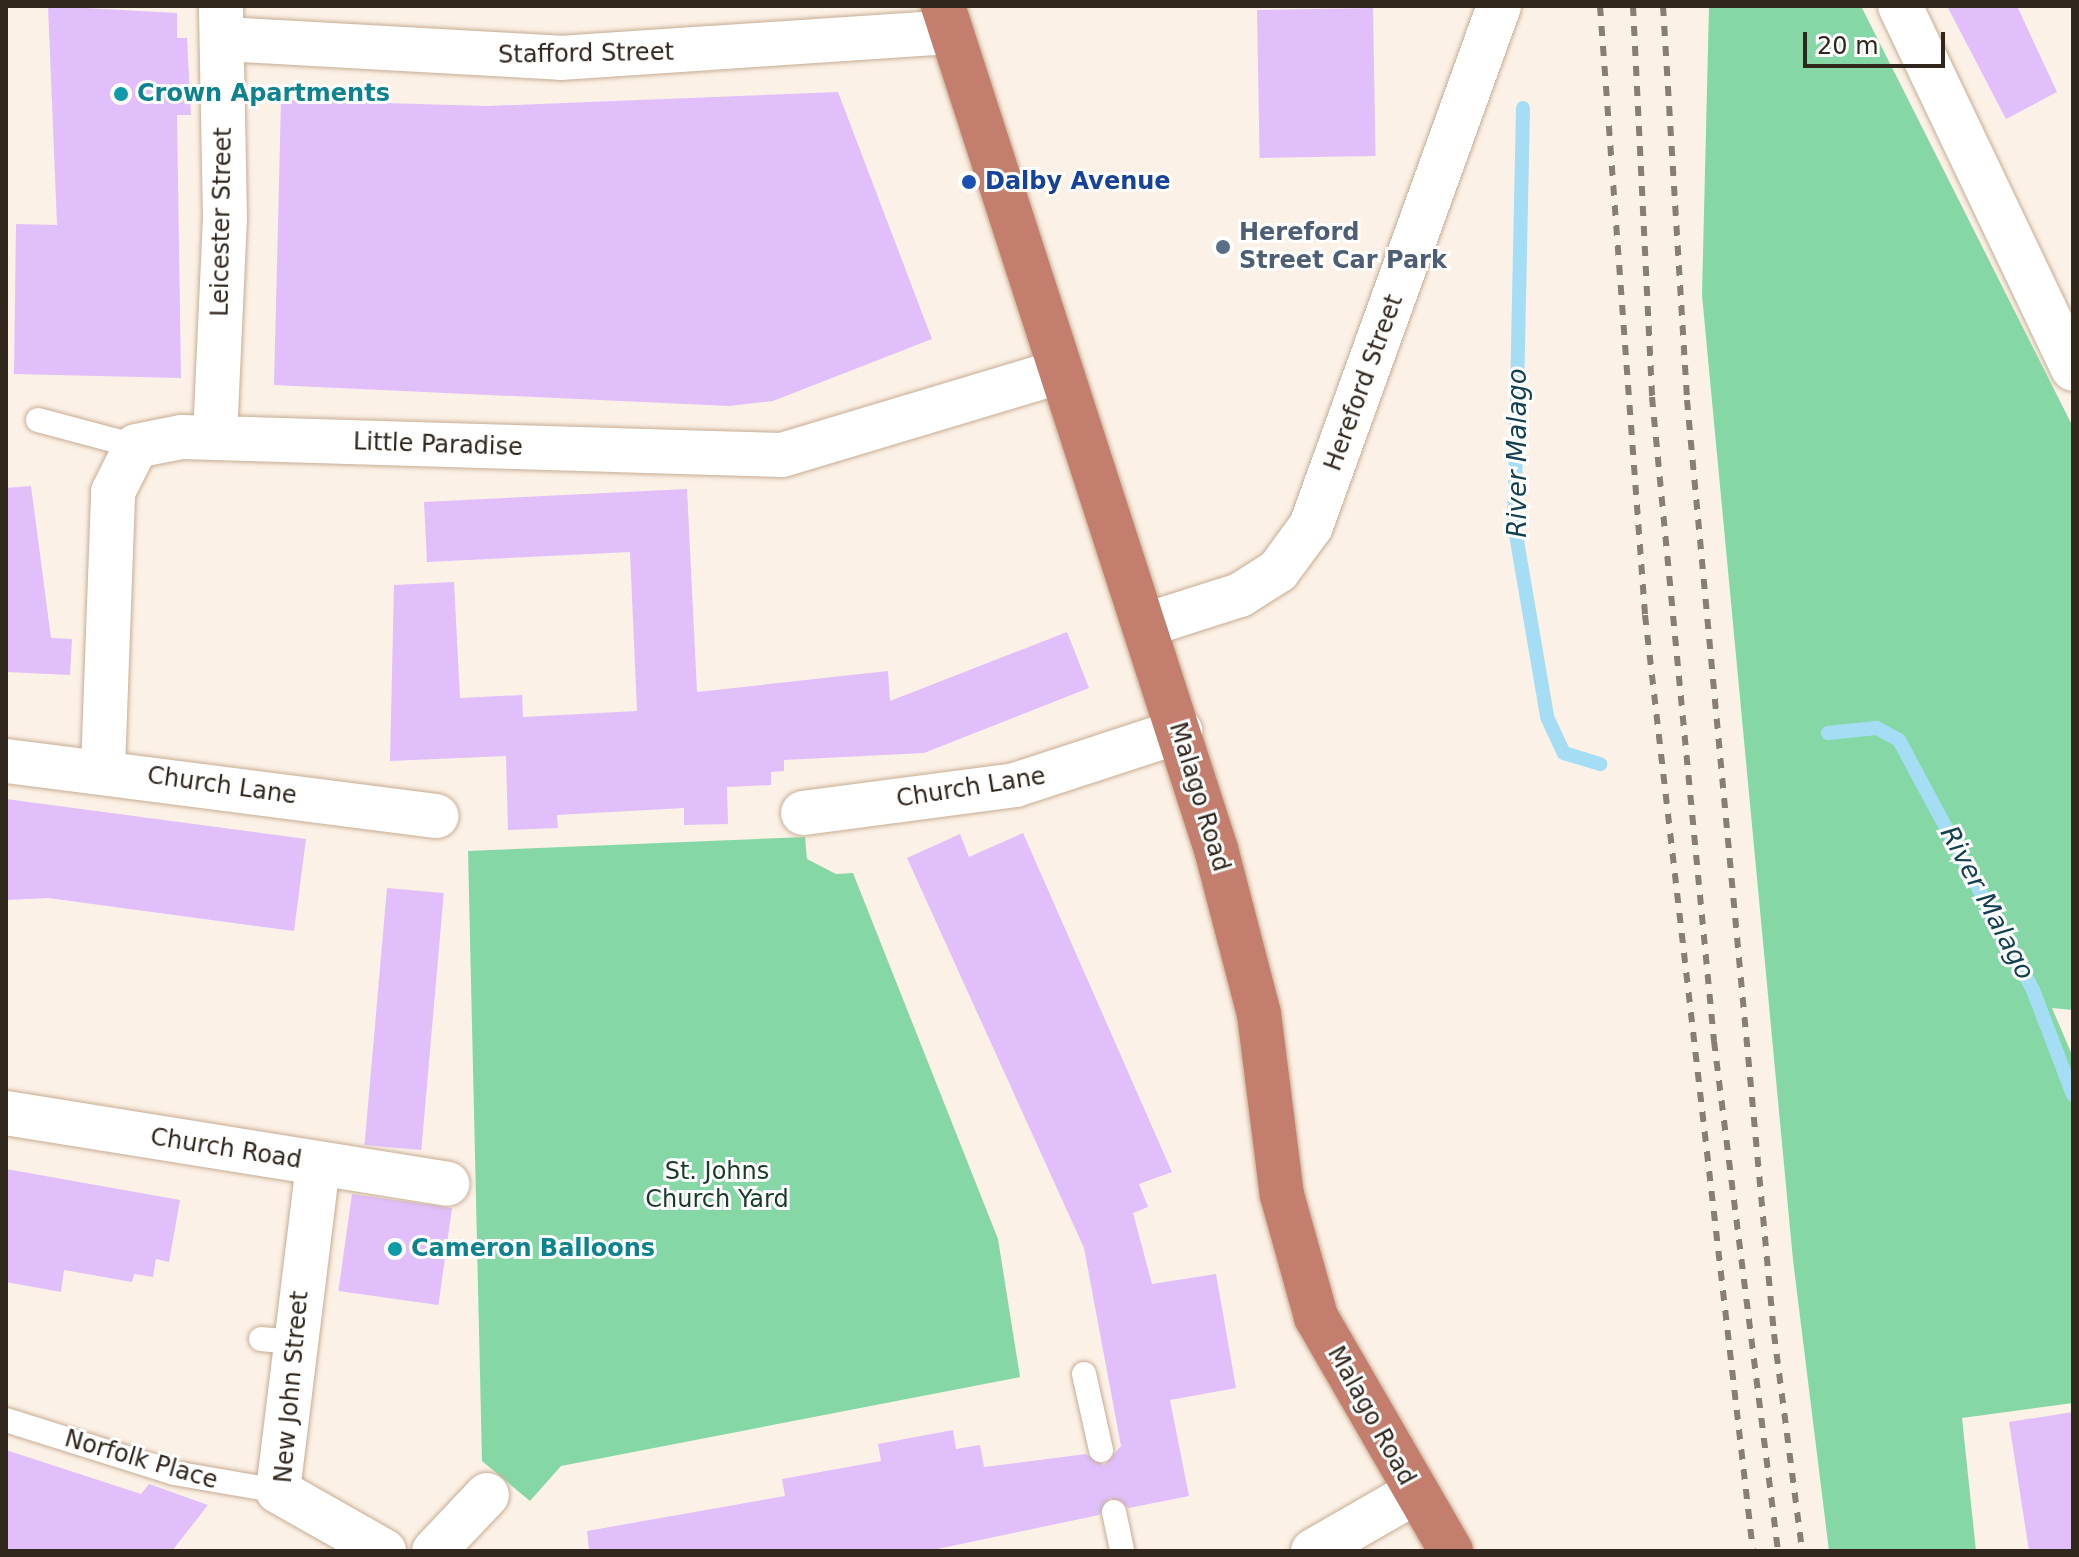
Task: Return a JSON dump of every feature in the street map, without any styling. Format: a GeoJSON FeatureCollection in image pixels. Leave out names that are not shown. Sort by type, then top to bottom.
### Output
{"type":"FeatureCollection","features":[{"type":"Feature","properties":{"kind":"highway","name":"Malago Road"},"geometry":{"type":"LineString","coordinates":[[946,19],[1058,372],[1180,731],[1259,1014],[1282,1195],[1316,1317],[1414,1493],[1451,1551]]}},
{"type":"Feature","properties":{"kind":"street","name":"Hereford Street"},"geometry":{"type":"LineString","coordinates":[[1146,625],[1240,595],[1278,571],[1311,526],[1499,6]]}},
{"type":"Feature","properties":{"kind":"street"},"geometry":{"type":"LineString","coordinates":[[1900,6],[2073,369]]}},
{"type":"Feature","properties":{"kind":"street","name":"Stafford Street"},"geometry":{"type":"LineString","coordinates":[[223,22],[560,58],[946,19]]}},
{"type":"Feature","properties":{"kind":"street","name":"Leicester Street"},"geometry":{"type":"LineString","coordinates":[[215,437],[223,22]]}},
{"type":"Feature","properties":{"kind":"street","name":"Little Paradise"},"geometry":{"type":"LineString","coordinates":[[136,446],[215,437],[782,455],[1058,372]]}},
{"type":"Feature","properties":{"kind":"street"},"geometry":{"type":"LineString","coordinates":[[103,769],[113,492],[136,446]]}},
{"type":"Feature","properties":{"kind":"street","name":"Church Lane"},"geometry":{"type":"LineString","coordinates":[[803,813],[1015,785],[1180,731]]}},
{"type":"Feature","properties":{"kind":"street","name":"Church Lane"},"geometry":{"type":"LineString","coordinates":[[6,761],[103,769],[437,816]]}},
{"type":"Feature","properties":{"kind":"street","name":"Church Road"},"geometry":{"type":"LineString","coordinates":[[6,1113],[447,1184]]}},
{"type":"Feature","properties":{"kind":"street","name":"New John Street"},"geometry":{"type":"LineString","coordinates":[[318,1165],[277,1340],[278,1491],[384,1551]]}},
{"type":"Feature","properties":{"kind":"street"},"geometry":{"type":"LineString","coordinates":[[1313,1551],[1414,1493]]}},
{"type":"Feature","properties":{"kind":"street"},"geometry":{"type":"LineString","coordinates":[[434,1551],[487,1495]]}},
{"type":"Feature","properties":{"kind":"lane"},"geometry":{"type":"LineString","coordinates":[[38,420],[136,446]]}},
{"type":"Feature","properties":{"kind":"lane"},"geometry":{"type":"LineString","coordinates":[[1084,1374],[1101,1450]]}},
{"type":"Feature","properties":{"kind":"lane","name":"Norfolk Place"},"geometry":{"type":"LineString","coordinates":[[6,1420],[174,1473],[278,1491]]}},
{"type":"Feature","properties":{"kind":"lane"},"geometry":{"type":"LineString","coordinates":[[1114,1512],[1122,1551]]}},
{"type":"Feature","properties":{"kind":"green space"},"geometry":{"type":"Polygon","coordinates":[[[1709,6],[1861,6],[2073,427],[2073,1010],[2052,1008],[2073,1057],[2073,1403],[1962,1418],[1976,1551],[1829,1551],[1793,1260],[1702,295],[1709,6]]]}},
{"type":"Feature","properties":{"kind":"green space","name":"St. Johns Church Yard"},"geometry":{"type":"Polygon","coordinates":[[[805,837],[807,859],[836,874],[853,873],[998,1239],[1020,1377],[561,1466],[530,1501],[482,1461],[468,851],[805,837]]]}},
{"type":"Feature","properties":{"kind":"building"},"geometry":{"type":"Polygon","coordinates":[[[48,6],[177,13],[177,38],[187,38],[191,115],[177,115],[181,378],[14,374],[16,224],[57,225],[48,6]]]}},
{"type":"Feature","properties":{"kind":"building"},"geometry":{"type":"Polygon","coordinates":[[[1947,6],[2017,6],[2057,92],[2006,119],[1947,6]]]}},
{"type":"Feature","properties":{"kind":"building"},"geometry":{"type":"Polygon","coordinates":[[[1373,8],[1376,156],[1260,158],[1257,10],[1373,8]]]}},
{"type":"Feature","properties":{"kind":"building"},"geometry":{"type":"Polygon","coordinates":[[[838,92],[932,339],[773,401],[729,406],[274,385],[281,100],[488,106],[838,92]]]}},
{"type":"Feature","properties":{"kind":"building"},"geometry":{"type":"Polygon","coordinates":[[[31,486],[51,638],[72,639],[70,675],[6,672],[6,488],[31,486]]]}},
{"type":"Feature","properties":{"kind":"building"},"geometry":{"type":"Polygon","coordinates":[[[687,489],[697,692],[888,671],[890,701],[1067,632],[1089,688],[924,753],[784,760],[784,771],[771,772],[771,785],[727,787],[728,824],[684,825],[684,808],[557,815],[558,828],[508,830],[506,756],[390,761],[394,585],[454,582],[460,698],[522,695],[523,717],[637,711],[630,552],[427,562],[424,502],[687,489]]]}},
{"type":"Feature","properties":{"kind":"building"},"geometry":{"type":"Polygon","coordinates":[[[6,799],[306,839],[294,931],[48,898],[6,900],[6,799]]]}},
{"type":"Feature","properties":{"kind":"building"},"geometry":{"type":"Polygon","coordinates":[[[1023,833],[1172,1172],[1139,1184],[1148,1207],[1133,1213],[1152,1284],[1216,1274],[1236,1388],[1170,1400],[1189,1496],[1129,1508],[1110,1498],[1099,1515],[928,1551],[589,1551],[587,1531],[785,1496],[782,1479],[881,1461],[878,1444],[953,1430],[956,1449],[980,1445],[984,1467],[1086,1454],[1104,1465],[1121,1446],[1084,1248],[907,858],[960,834],[969,857],[1023,833]]]}},
{"type":"Feature","properties":{"kind":"building"},"geometry":{"type":"Polygon","coordinates":[[[387,888],[444,893],[421,1150],[365,1145],[387,888]]]}},
{"type":"Feature","properties":{"kind":"building"},"geometry":{"type":"Polygon","coordinates":[[[6,1169],[180,1200],[169,1262],[156,1259],[153,1277],[134,1274],[132,1282],[64,1270],[61,1292],[6,1282],[6,1169]]]}},
{"type":"Feature","properties":{"kind":"building","name":"Cameron Balloons"},"geometry":{"type":"Polygon","coordinates":[[[352,1194],[452,1208],[438,1305],[338,1291],[352,1194]]]}},
{"type":"Feature","properties":{"kind":"building"},"geometry":{"type":"Polygon","coordinates":[[[2073,1412],[2073,1551],[2029,1551],[2009,1422],[2073,1412]]]}},
{"type":"Feature","properties":{"kind":"building"},"geometry":{"type":"Polygon","coordinates":[[[6,1450],[141,1494],[149,1484],[208,1505],[172,1551],[6,1551],[6,1450]]]}},
{"type":"Feature","properties":{"kind":"waterway","name":"River Malago"},"geometry":{"type":"LineString","coordinates":[[1523,108],[1514,523],[1547,717],[1564,753],[1600,764]]}},
{"type":"Feature","properties":{"kind":"waterway","name":"River Malago"},"geometry":{"type":"LineString","coordinates":[[1828,733],[1877,728],[1899,740],[2033,990],[2073,1095]]}},
{"type":"Feature","properties":{"kind":"railway"},"geometry":{"type":"LineString","coordinates":[[1600,6],[1645,615],[1753,1551]]}},
{"type":"Feature","properties":{"kind":"railway"},"geometry":{"type":"LineString","coordinates":[[1633,6],[1652,397],[1714,1041],[1778,1551]]}},
{"type":"Feature","properties":{"kind":"railway"},"geometry":{"type":"LineString","coordinates":[[1663,6],[1687,400],[1774,1334],[1802,1551]]}},
{"type":"Feature","properties":{"kind":"place","name":"Crown Apartments"},"geometry":{"type":"Point","coordinates":[121,94]}},
{"type":"Feature","properties":{"kind":"place","name":"Dalby Avenue"},"geometry":{"type":"Point","coordinates":[969,182]}},
{"type":"Feature","properties":{"kind":"place","name":"Hereford Street Car Park"},"geometry":{"type":"Point","coordinates":[1223,247]}},
{"type":"Feature","properties":{"kind":"place","name":"Cameron Balloons"},"geometry":{"type":"Point","coordinates":[395,1249]}}]}
